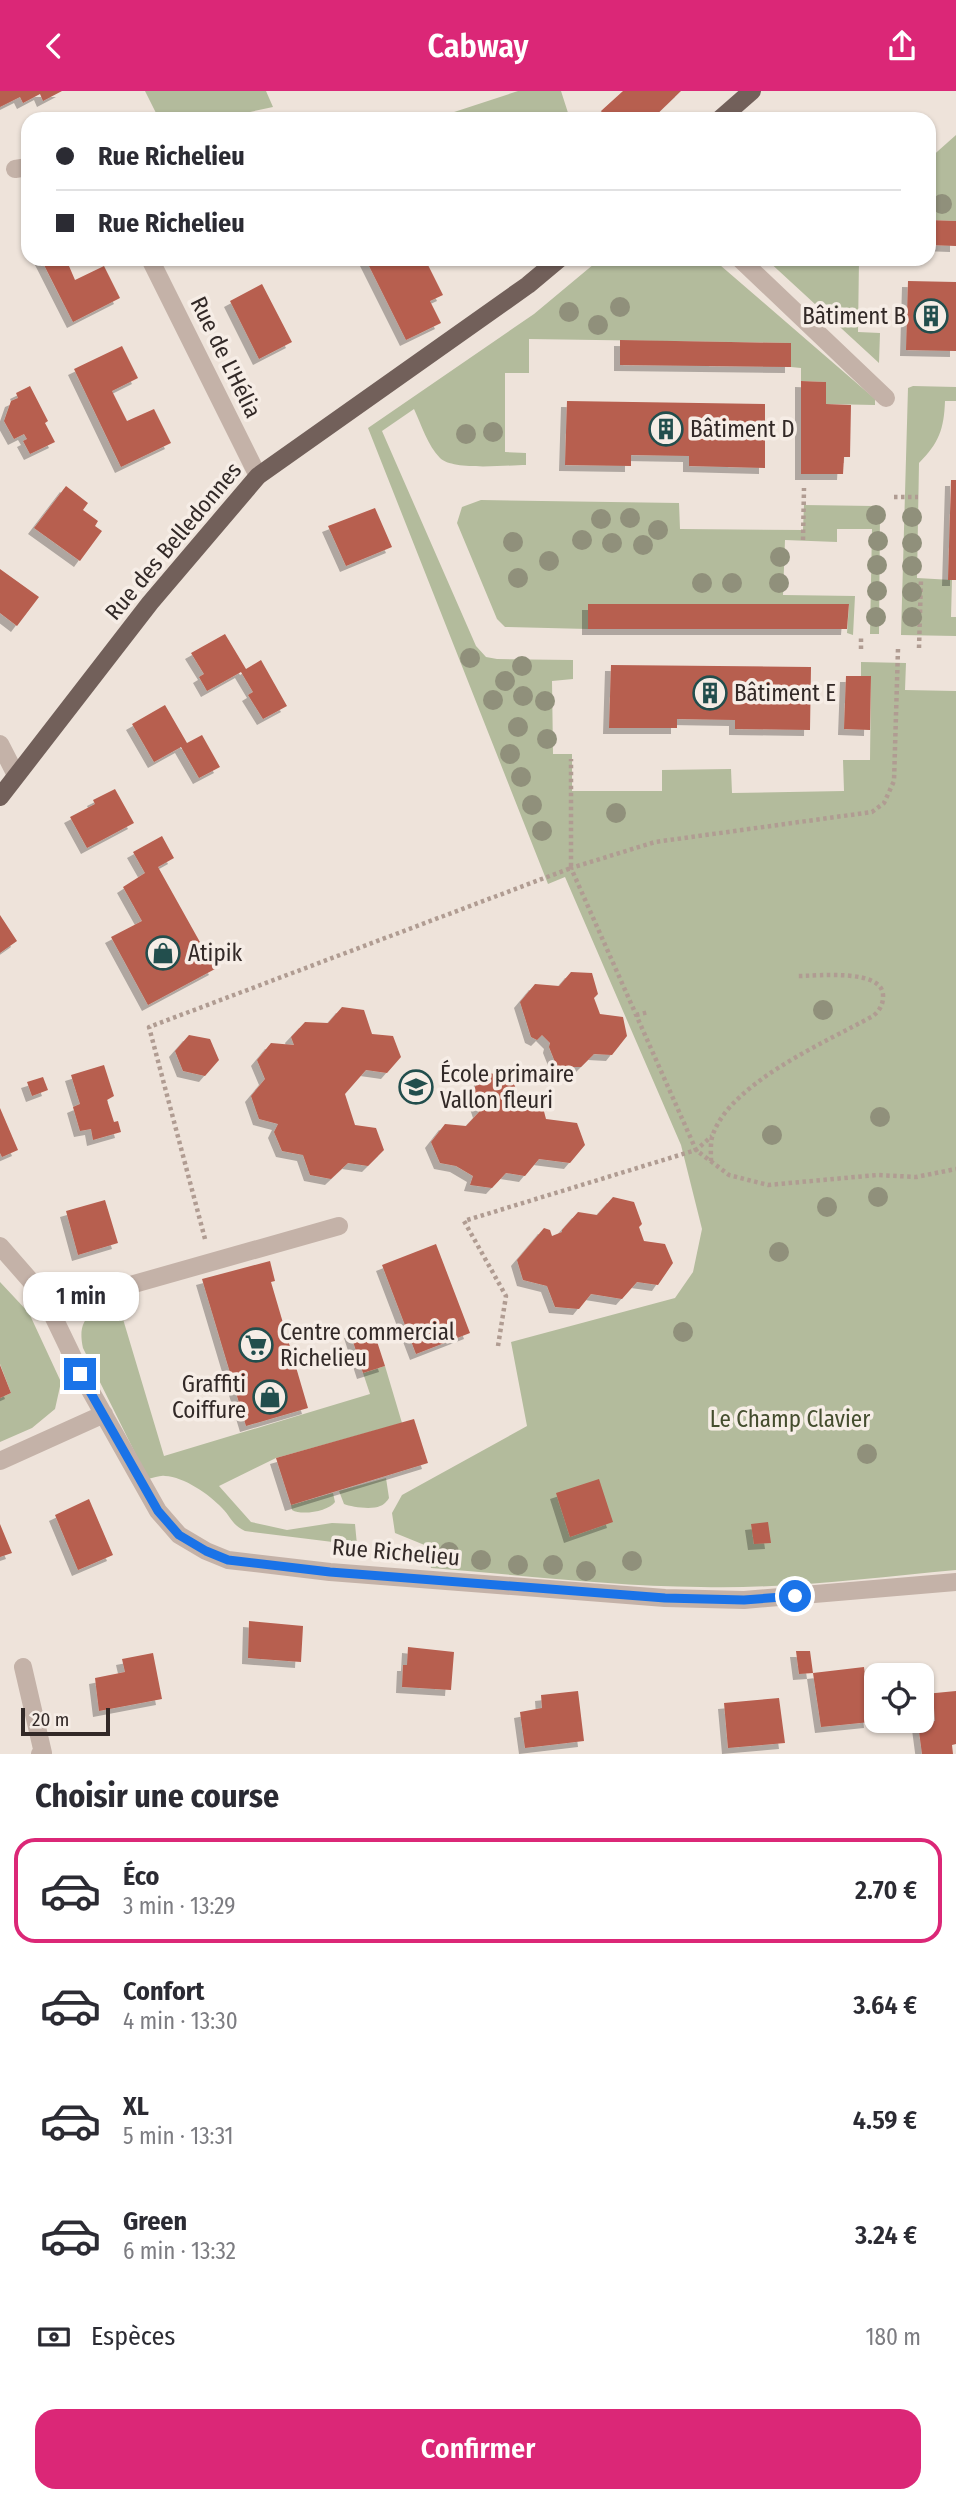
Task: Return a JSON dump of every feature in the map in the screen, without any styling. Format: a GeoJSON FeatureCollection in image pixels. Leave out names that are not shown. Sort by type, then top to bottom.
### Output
{"type":"FeatureCollection","features":[{"type":"Feature","properties":{"kind":"main road"},"geometry":{"type":"LineString","coordinates":[[728,112],[752,91]]}},
{"type":"Feature","properties":{"kind":"main road","name":"Rue des Belledonnes"},"geometry":{"type":"LineString","coordinates":[[0,797],[150,603],[258,476],[528,285],[551,266]]}},
{"type":"Feature","properties":{"kind":"street","name":"Rue de L'Hélia"},"geometry":{"type":"LineString","coordinates":[[153,266],[258,476]]}},
{"type":"Feature","properties":{"kind":"street"},"geometry":{"type":"LineString","coordinates":[[747,266],[886,398]]}},
{"type":"Feature","properties":{"kind":"street"},"geometry":{"type":"LineString","coordinates":[[0,744],[16,775]]}},
{"type":"Feature","properties":{"kind":"street"},"geometry":{"type":"LineString","coordinates":[[49,1308],[339,1226]]}},
{"type":"Feature","properties":{"kind":"street","name":"Rue Richelieu"},"geometry":{"type":"LineString","coordinates":[[0,1246],[43,1295],[80,1374],[158,1511],[179,1535],[228,1560],[303,1569],[665,1598],[744,1600],[956,1582]]}},
{"type":"Feature","properties":{"kind":"street"},"geometry":{"type":"LineString","coordinates":[[0,1461],[104,1414]]}},
{"type":"Feature","properties":{"kind":"street"},"geometry":{"type":"LineString","coordinates":[[23,1667],[43,1753],[40,1754]]}},
{"type":"Feature","properties":{"kind":"path"},"geometry":{"type":"LineString","coordinates":[[803,540],[804,488]]}},
{"type":"Feature","properties":{"kind":"path"},"geometry":{"type":"LineString","coordinates":[[894,497],[918,497]]}},
{"type":"Feature","properties":{"kind":"path"},"geometry":{"type":"LineString","coordinates":[[919,648],[921,579]]}},
{"type":"Feature","properties":{"kind":"path"},"geometry":{"type":"LineString","coordinates":[[861,635],[861,649]]}},
{"type":"Feature","properties":{"kind":"path"},"geometry":{"type":"LineString","coordinates":[[212,1262],[149,1027],[571,868],[655,842],[872,812],[884,803],[894,781],[898,649]]}},
{"type":"Feature","properties":{"kind":"path"},"geometry":{"type":"LineString","coordinates":[[571,759],[571,868],[696,1150],[729,1175],[768,1185],[877,1175],[916,1177],[956,1169]]}},
{"type":"Feature","properties":{"kind":"path"},"geometry":{"type":"LineString","coordinates":[[498,1346],[506,1296],[464,1221],[696,1150],[712,1136],[720,1120],[736,1101],[771,1073],[880,1010],[882,988],[874,980],[860,977],[798,976]]}},
{"type":"Feature","properties":{"kind":"path"},"geometry":{"type":"LineString","coordinates":[[636,1015],[649,1012]]}},
{"type":"Feature","properties":{"kind":"path"},"geometry":{"type":"LineString","coordinates":[[711,1162],[712,1136]]}},
{"type":"Feature","properties":{"kind":"green space"},"geometry":{"type":"Polygon","coordinates":[[[145,91],[266,91],[273,107],[250,112],[156,112],[145,91]]]}},
{"type":"Feature","properties":{"kind":"green space"},"geometry":{"type":"Polygon","coordinates":[[[518,91],[561,91],[568,112],[454,112],[518,91]]]}},
{"type":"Feature","properties":{"kind":"green space"},"geometry":{"type":"Polygon","coordinates":[[[956,135],[956,221],[936,220],[936,153],[956,135]]]}},
{"type":"Feature","properties":{"kind":"green space","name":"Le Champ Clavier"},"geometry":{"type":"Polygon","coordinates":[[[592,266],[721,266],[875,399],[875,405],[826,404],[826,382],[801,381],[801,368],[791,367],[791,343],[529,339],[529,373],[505,373],[505,452],[526,453],[526,465],[468,466],[447,462],[440,458],[432,447],[414,409],[382,431],[476,646],[486,657],[497,659],[573,660],[573,679],[552,681],[553,754],[572,754],[572,791],[662,791],[662,770],[731,769],[732,793],[844,791],[843,760],[870,760],[871,677],[861,676],[861,662],[906,663],[905,690],[956,691],[956,1570],[765,1586],[701,1587],[600,1582],[431,1568],[427,1546],[395,1533],[392,1513],[402,1495],[527,1426],[511,1342],[675,1298],[693,1272],[702,1229],[681,1145],[565,877],[548,884],[368,428],[534,314],[592,266]]]}},
{"type":"Feature","properties":{"kind":"green space"},"geometry":{"type":"Polygon","coordinates":[[[774,266],[859,266],[858,332],[880,333],[879,363],[774,266]]]}},
{"type":"Feature","properties":{"kind":"green space"},"geometry":{"type":"Polygon","coordinates":[[[956,387],[956,401],[945,401],[939,435],[919,463],[917,578],[952,580],[951,617],[956,617],[956,636],[901,635],[908,388],[956,387]]]}},
{"type":"Feature","properties":{"kind":"green space"},"geometry":{"type":"Polygon","coordinates":[[[481,500],[679,503],[680,529],[803,530],[804,505],[873,506],[879,509],[880,513],[879,634],[870,634],[872,529],[837,529],[837,542],[785,540],[783,595],[855,596],[853,635],[847,633],[849,605],[588,605],[588,629],[505,627],[497,619],[457,523],[462,507],[481,500]]]}},
{"type":"Feature","properties":{"kind":"green space"},"geometry":{"type":"Polygon","coordinates":[[[0,1282],[29,1313],[61,1382],[55,1409],[32,1428],[0,1442],[0,1398],[11,1393],[0,1364],[0,1282]]]}},
{"type":"Feature","properties":{"kind":"green space"},"geometry":{"type":"Polygon","coordinates":[[[117,1299],[164,1456],[370,1394],[363,1373],[385,1366],[402,1423],[276,1458],[219,1486],[251,1522],[287,1530],[332,1523],[355,1524],[357,1545],[245,1531],[196,1487],[172,1477],[148,1479],[83,1348],[81,1337],[88,1316],[117,1299]]]}},
{"type":"Feature","properties":{"kind":"green space"},"geometry":{"type":"Polygon","coordinates":[[[386,1478],[389,1498],[383,1505],[367,1508],[344,1504],[339,1491],[386,1478]]]}},
{"type":"Feature","properties":{"kind":"green space"},"geometry":{"type":"Polygon","coordinates":[[[333,1493],[335,1502],[327,1508],[308,1512],[292,1510],[291,1505],[333,1493]]]}},
{"type":"Feature","properties":{"kind":"building"},"geometry":{"type":"Polygon","coordinates":[[[0,91],[62,91],[43,101],[40,94],[23,103],[20,97],[0,107],[0,91]]]}},
{"type":"Feature","properties":{"kind":"building"},"geometry":{"type":"Polygon","coordinates":[[[623,91],[681,91],[659,112],[601,111],[623,91]]]}},
{"type":"Feature","properties":{"kind":"building"},"geometry":{"type":"Polygon","coordinates":[[[936,220],[956,221],[956,246],[936,245],[936,220]]]}},
{"type":"Feature","properties":{"kind":"building"},"geometry":{"type":"Polygon","coordinates":[[[45,266],[69,266],[75,280],[104,266],[120,298],[73,322],[45,266]]]}},
{"type":"Feature","properties":{"kind":"building"},"geometry":{"type":"Polygon","coordinates":[[[369,266],[428,266],[443,295],[430,301],[441,323],[406,340],[369,266]]]}},
{"type":"Feature","properties":{"kind":"building","name":"Bâtiment B"},"geometry":{"type":"Polygon","coordinates":[[[908,281],[956,282],[956,351],[906,350],[908,281]]]}},
{"type":"Feature","properties":{"kind":"building"},"geometry":{"type":"Polygon","coordinates":[[[262,284],[292,342],[259,359],[230,301],[262,284]]]}},
{"type":"Feature","properties":{"kind":"building"},"geometry":{"type":"Polygon","coordinates":[[[620,340],[791,343],[791,367],[620,365],[620,340]]]}},
{"type":"Feature","properties":{"kind":"building"},"geometry":{"type":"Polygon","coordinates":[[[122,346],[138,378],[112,391],[127,421],[154,409],[171,443],[121,467],[74,369],[122,346]]]}},
{"type":"Feature","properties":{"kind":"building"},"geometry":{"type":"Polygon","coordinates":[[[801,381],[826,382],[826,404],[851,405],[850,457],[844,457],[843,474],[801,474],[801,381]]]}},
{"type":"Feature","properties":{"kind":"building"},"geometry":{"type":"Polygon","coordinates":[[[30,386],[48,421],[45,423],[55,442],[30,454],[23,441],[27,439],[24,434],[14,439],[4,421],[11,401],[18,398],[16,393],[30,386]]]}},
{"type":"Feature","properties":{"kind":"building","name":"Bâtiment D"},"geometry":{"type":"Polygon","coordinates":[[[567,401],[765,404],[765,468],[689,466],[689,456],[631,455],[631,466],[565,465],[567,401]]]}},
{"type":"Feature","properties":{"kind":"building"},"geometry":{"type":"Polygon","coordinates":[[[951,480],[956,480],[956,580],[948,580],[951,480]]]}},
{"type":"Feature","properties":{"kind":"building"},"geometry":{"type":"Polygon","coordinates":[[[66,486],[88,503],[83,510],[98,521],[95,526],[102,531],[80,561],[34,528],[66,486]]]}},
{"type":"Feature","properties":{"kind":"building"},"geometry":{"type":"Polygon","coordinates":[[[375,508],[392,547],[346,566],[328,526],[375,508]]]}},
{"type":"Feature","properties":{"kind":"building"},"geometry":{"type":"Polygon","coordinates":[[[0,569],[39,597],[17,626],[0,613],[0,569]]]}},
{"type":"Feature","properties":{"kind":"building"},"geometry":{"type":"Polygon","coordinates":[[[588,604],[849,604],[847,629],[588,629],[588,604]]]}},
{"type":"Feature","properties":{"kind":"building"},"geometry":{"type":"Polygon","coordinates":[[[225,634],[246,669],[261,660],[287,706],[263,719],[248,695],[253,692],[241,672],[207,691],[199,677],[204,674],[191,653],[225,634]]]}},
{"type":"Feature","properties":{"kind":"building","name":"Bâtiment E"},"geometry":{"type":"Polygon","coordinates":[[[611,665],[811,667],[810,730],[735,729],[735,720],[677,719],[677,728],[609,728],[611,665]]]}},
{"type":"Feature","properties":{"kind":"building"},"geometry":{"type":"Polygon","coordinates":[[[846,676],[871,676],[870,730],[844,729],[846,676]]]}},
{"type":"Feature","properties":{"kind":"building"},"geometry":{"type":"Polygon","coordinates":[[[165,705],[187,743],[202,735],[220,767],[199,778],[181,747],[154,762],[132,724],[165,705]]]}},
{"type":"Feature","properties":{"kind":"building"},"geometry":{"type":"Polygon","coordinates":[[[115,789],[134,823],[87,848],[70,817],[95,804],[93,800],[115,789]]]}},
{"type":"Feature","properties":{"kind":"building","name":"Atipik"},"geometry":{"type":"Polygon","coordinates":[[[162,836],[174,858],[158,867],[215,969],[148,1005],[111,937],[142,921],[123,887],[145,873],[133,852],[162,836]]]}},
{"type":"Feature","properties":{"kind":"building"},"geometry":{"type":"Polygon","coordinates":[[[0,915],[17,941],[0,953],[0,915]]]}},
{"type":"Feature","properties":{"kind":"building"},"geometry":{"type":"Polygon","coordinates":[[[571,972],[592,973],[598,994],[594,998],[600,1014],[623,1017],[627,1036],[612,1055],[594,1054],[581,1067],[557,1067],[550,1043],[542,1035],[537,1040],[531,1037],[520,1002],[535,984],[559,986],[571,972]]]}},
{"type":"Feature","properties":{"kind":"building"},"geometry":{"type":"Polygon","coordinates":[[[342,1007],[364,1010],[372,1034],[393,1036],[401,1057],[387,1073],[366,1070],[345,1094],[355,1125],[376,1128],[384,1150],[368,1166],[348,1163],[331,1179],[310,1175],[303,1155],[282,1151],[274,1132],[278,1124],[259,1119],[251,1096],[265,1079],[257,1060],[271,1043],[294,1045],[291,1037],[305,1022],[328,1023],[342,1007]]]}},
{"type":"Feature","properties":{"kind":"building"},"geometry":{"type":"Polygon","coordinates":[[[189,1035],[210,1039],[219,1060],[205,1076],[183,1071],[175,1051],[189,1035]]]}},
{"type":"Feature","properties":{"kind":"building"},"geometry":{"type":"Polygon","coordinates":[[[104,1065],[114,1096],[107,1100],[114,1122],[118,1121],[121,1132],[93,1140],[91,1129],[80,1131],[73,1107],[80,1104],[71,1075],[104,1065]]]}},
{"type":"Feature","properties":{"kind":"building"},"geometry":{"type":"Polygon","coordinates":[[[485,1073],[511,1075],[518,1095],[541,1100],[546,1119],[577,1123],[585,1145],[570,1163],[539,1159],[525,1176],[506,1173],[492,1188],[470,1185],[473,1176],[456,1166],[440,1163],[431,1142],[445,1124],[466,1126],[479,1112],[472,1091],[485,1073]]]}},
{"type":"Feature","properties":{"kind":"building"},"geometry":{"type":"Polygon","coordinates":[[[43,1077],[48,1090],[32,1096],[27,1082],[43,1077]]]}},
{"type":"Feature","properties":{"kind":"building"},"geometry":{"type":"Polygon","coordinates":[[[0,1108],[18,1150],[2,1157],[0,1153],[0,1108]]]}},
{"type":"Feature","properties":{"kind":"building"},"geometry":{"type":"Polygon","coordinates":[[[613,1197],[634,1202],[642,1224],[639,1227],[644,1241],[665,1244],[673,1263],[658,1285],[637,1282],[622,1299],[591,1294],[579,1309],[555,1307],[547,1286],[523,1280],[517,1260],[544,1228],[550,1230],[552,1236],[562,1232],[578,1212],[597,1215],[613,1197]]]}},
{"type":"Feature","properties":{"kind":"building"},"geometry":{"type":"Polygon","coordinates":[[[105,1200],[118,1243],[78,1255],[66,1211],[105,1200]]]}},
{"type":"Feature","properties":{"kind":"building"},"geometry":{"type":"Polygon","coordinates":[[[436,1244],[470,1333],[416,1354],[382,1265],[436,1244]]]}},
{"type":"Feature","properties":{"kind":"building","name":"Centre commercial Richelieu"},"geometry":{"type":"Polygon","coordinates":[[[270,1261],[275,1281],[271,1282],[308,1408],[246,1426],[202,1279],[270,1261]]]}},
{"type":"Feature","properties":{"kind":"building"},"geometry":{"type":"Polygon","coordinates":[[[372,1326],[385,1366],[363,1373],[350,1332],[372,1326]]]}},
{"type":"Feature","properties":{"kind":"building"},"geometry":{"type":"Polygon","coordinates":[[[0,1365],[11,1393],[0,1398],[0,1365]]]}},
{"type":"Feature","properties":{"kind":"building"},"geometry":{"type":"Polygon","coordinates":[[[414,1419],[428,1463],[291,1505],[276,1458],[414,1419]]]}},
{"type":"Feature","properties":{"kind":"building"},"geometry":{"type":"Polygon","coordinates":[[[599,1479],[613,1522],[570,1537],[556,1493],[599,1479]]]}},
{"type":"Feature","properties":{"kind":"building"},"geometry":{"type":"Polygon","coordinates":[[[89,1499],[113,1555],[78,1570],[55,1515],[89,1499]]]}},
{"type":"Feature","properties":{"kind":"building"},"geometry":{"type":"Polygon","coordinates":[[[768,1522],[771,1543],[754,1544],[751,1524],[768,1522]]]}},
{"type":"Feature","properties":{"kind":"building"},"geometry":{"type":"Polygon","coordinates":[[[0,1524],[12,1553],[0,1557],[0,1524]]]}},
{"type":"Feature","properties":{"kind":"building"},"geometry":{"type":"Polygon","coordinates":[[[249,1621],[303,1626],[301,1662],[248,1658],[249,1621]]]}},
{"type":"Feature","properties":{"kind":"building"},"geometry":{"type":"Polygon","coordinates":[[[408,1647],[454,1652],[451,1690],[402,1687],[403,1665],[407,1665],[408,1647]]]}},
{"type":"Feature","properties":{"kind":"building"},"geometry":{"type":"Polygon","coordinates":[[[796,1651],[810,1651],[813,1673],[799,1674],[796,1651]]]}},
{"type":"Feature","properties":{"kind":"building"},"geometry":{"type":"Polygon","coordinates":[[[153,1653],[162,1699],[99,1711],[95,1678],[125,1672],[122,1659],[153,1653]]]}},
{"type":"Feature","properties":{"kind":"building"},"geometry":{"type":"Polygon","coordinates":[[[864,1667],[864,1723],[821,1727],[813,1673],[864,1667]]]}},
{"type":"Feature","properties":{"kind":"building"},"geometry":{"type":"Polygon","coordinates":[[[578,1691],[584,1741],[525,1748],[520,1712],[542,1708],[541,1695],[578,1691]]]}},
{"type":"Feature","properties":{"kind":"building"},"geometry":{"type":"Polygon","coordinates":[[[956,1691],[956,1744],[952,1745],[953,1754],[922,1754],[919,1733],[934,1733],[934,1693],[956,1691]]]}},
{"type":"Feature","properties":{"kind":"building"},"geometry":{"type":"Polygon","coordinates":[[[779,1698],[785,1743],[728,1748],[724,1703],[779,1698]]]}},
{"type":"Feature","properties":{"kind":"place","name":"Bâtiment B"},"geometry":{"type":"Point","coordinates":[931,316]}},
{"type":"Feature","properties":{"kind":"place","name":"Bâtiment D"},"geometry":{"type":"Point","coordinates":[666,429]}},
{"type":"Feature","properties":{"kind":"place","name":"Bâtiment E"},"geometry":{"type":"Point","coordinates":[710,693]}},
{"type":"Feature","properties":{"kind":"place","name":"Atipik"},"geometry":{"type":"Point","coordinates":[163,953]}},
{"type":"Feature","properties":{"kind":"place","name":"École primaire Vallon fleuri"},"geometry":{"type":"Point","coordinates":[416,1087]}},
{"type":"Feature","properties":{"kind":"place","name":"Centre commercial Richelieu"},"geometry":{"type":"Point","coordinates":[256,1345]}},
{"type":"Feature","properties":{"kind":"place","name":"Graffiti Coiffure"},"geometry":{"type":"Point","coordinates":[270,1397]}},
{"type":"Feature","properties":{"kind":"route"},"geometry":{"type":"LineString","coordinates":[[80,1374],[158,1511],[179,1535],[228,1560],[330,1572],[665,1598],[744,1600],[795,1596]]}}]}
